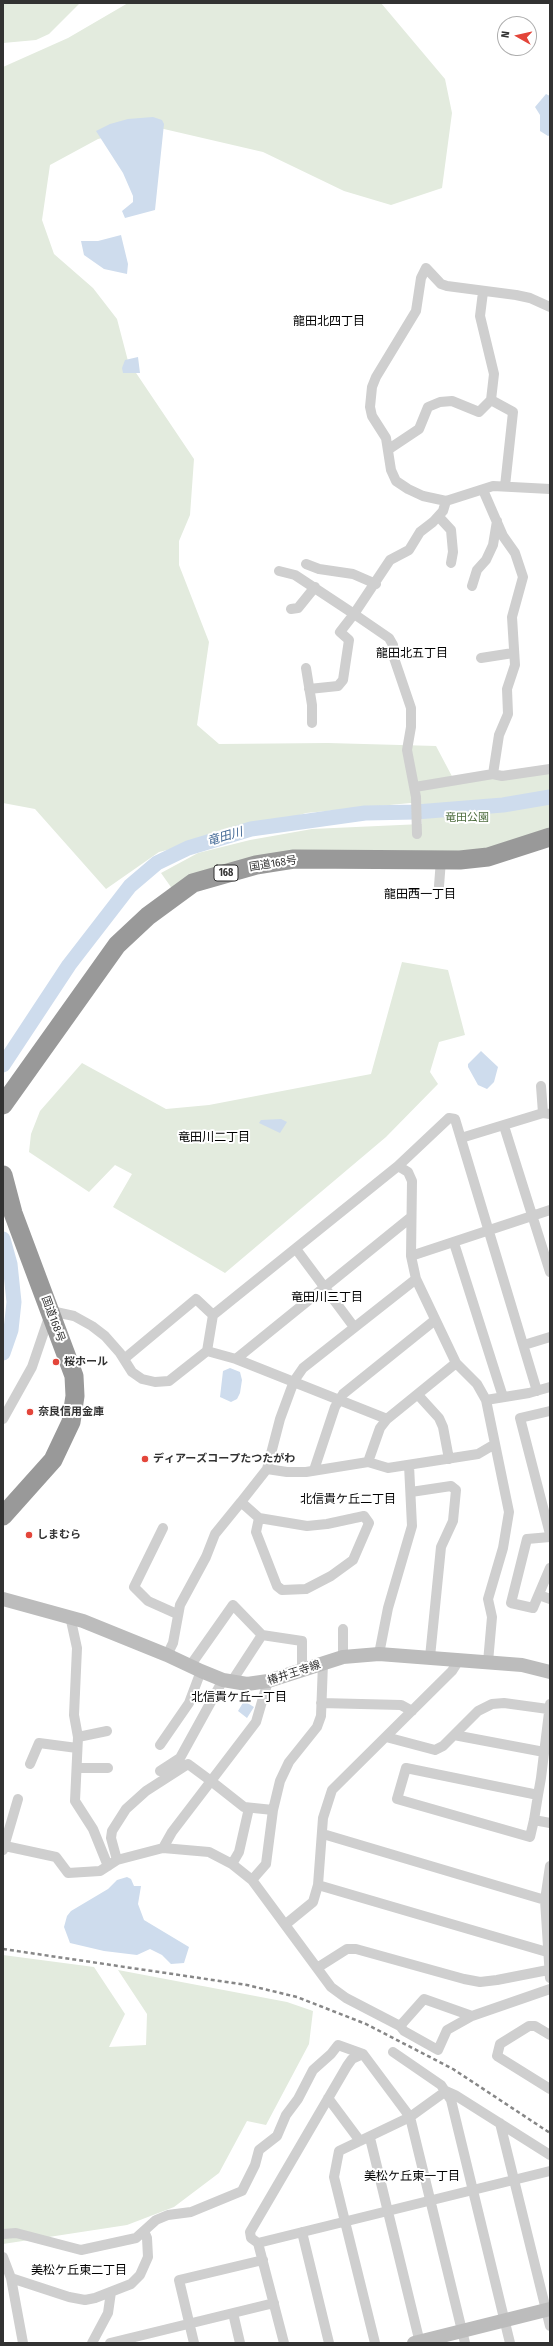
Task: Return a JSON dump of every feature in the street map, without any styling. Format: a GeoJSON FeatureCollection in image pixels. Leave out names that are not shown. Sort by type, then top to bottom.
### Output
{"type":"FeatureCollection","features":[{"type":"Feature","properties":{"kind":"highway","name":"国道168号"},"geometry":{"type":"LineString","coordinates":[[3,1104],[117,945],[148,916],[193,883],[256,865],[294,859],[441,860],[488,857],[550,837]]}},
{"type":"Feature","properties":{"kind":"highway","name":"国道168号"},"geometry":{"type":"LineString","coordinates":[[3,1175],[13,1213],[74,1376],[74,1396],[71,1422],[53,1460],[3,1516]]}},
{"type":"Feature","properties":{"kind":"main road","name":"椿井王寺線"},"geometry":{"type":"LineString","coordinates":[[3,1599],[70,1616],[167,1654],[196,1669],[227,1680],[247,1684],[268,1681],[343,1657],[379,1654],[522,1665],[550,1672]]}},
{"type":"Feature","properties":{"kind":"main road"},"geometry":{"type":"LineString","coordinates":[[418,2343],[464,2337],[504,2320],[548,2310]]}},
{"type":"Feature","properties":{"kind":"street"},"geometry":{"type":"LineString","coordinates":[[550,307],[530,298],[484,292],[441,284],[426,268],[421,278],[416,311],[372,387],[370,407],[372,416],[386,438],[391,470],[396,481],[423,496],[446,501],[484,490],[505,486],[550,489]]}},
{"type":"Feature","properties":{"kind":"street"},"geometry":{"type":"LineString","coordinates":[[389,450],[418,429],[428,407],[440,402],[452,401],[479,412],[491,400],[494,374],[480,316],[484,292]]}},
{"type":"Feature","properties":{"kind":"street"},"geometry":{"type":"LineString","coordinates":[[491,400],[513,412],[505,486]]}},
{"type":"Feature","properties":{"kind":"street"},"geometry":{"type":"LineString","coordinates":[[484,490],[503,536],[515,553],[523,577],[512,617],[515,669],[507,689],[506,698],[508,714],[498,735],[493,774]]}},
{"type":"Feature","properties":{"kind":"street"},"geometry":{"type":"LineString","coordinates":[[309,689],[338,686],[344,680],[349,640],[340,632],[376,584],[390,560],[409,550],[420,532],[439,517],[446,501]]}},
{"type":"Feature","properties":{"kind":"street"},"geometry":{"type":"LineString","coordinates":[[439,517],[451,530],[453,552],[451,563]]}},
{"type":"Feature","properties":{"kind":"street"},"geometry":{"type":"LineString","coordinates":[[472,586],[477,570],[486,560],[493,545],[497,519]]}},
{"type":"Feature","properties":{"kind":"street"},"geometry":{"type":"LineString","coordinates":[[306,564],[319,569],[353,574],[376,584]]}},
{"type":"Feature","properties":{"kind":"street"},"geometry":{"type":"LineString","coordinates":[[279,571],[295,575],[315,587],[389,638],[393,645],[394,658],[411,708],[411,727],[407,750],[416,792],[417,834]]}},
{"type":"Feature","properties":{"kind":"street"},"geometry":{"type":"LineString","coordinates":[[291,609],[298,608],[315,587]]}},
{"type":"Feature","properties":{"kind":"street"},"geometry":{"type":"LineString","coordinates":[[480,658],[513,653]]}},
{"type":"Feature","properties":{"kind":"street"},"geometry":{"type":"LineString","coordinates":[[306,668],[312,723]]}},
{"type":"Feature","properties":{"kind":"street"},"geometry":{"type":"LineString","coordinates":[[416,792],[493,774],[502,776],[550,769]]}},
{"type":"Feature","properties":{"kind":"street"},"geometry":{"type":"LineString","coordinates":[[439,886],[441,860]]}},
{"type":"Feature","properties":{"kind":"street"},"geometry":{"type":"LineString","coordinates":[[461,1138],[548,1114],[541,1086]]}},
{"type":"Feature","properties":{"kind":"street"},"geometry":{"type":"LineString","coordinates":[[3,1419],[32,1367],[50,1311],[74,1316],[92,1326],[105,1336],[124,1359],[132,1372],[142,1379],[162,1382],[169,1381],[207,1351],[213,1315],[398,1166],[449,1118],[455,1118],[537,1391]]}},
{"type":"Feature","properties":{"kind":"street"},"geometry":{"type":"LineString","coordinates":[[504,1126],[550,1272]]}},
{"type":"Feature","properties":{"kind":"street"},"geometry":{"type":"LineString","coordinates":[[398,1166],[408,1172],[412,1181],[410,1218],[411,1256],[416,1279],[456,1363],[477,1384],[486,1400],[509,1512],[503,1548],[488,1599],[492,1617],[488,1662]]}},
{"type":"Feature","properties":{"kind":"street"},"geometry":{"type":"LineString","coordinates":[[411,1256],[550,1210]]}},
{"type":"Feature","properties":{"kind":"street"},"geometry":{"type":"LineString","coordinates":[[236,1359],[410,1218]]}},
{"type":"Feature","properties":{"kind":"street"},"geometry":{"type":"LineString","coordinates":[[454,1243],[503,1397]]}},
{"type":"Feature","properties":{"kind":"street"},"geometry":{"type":"LineString","coordinates":[[296,1249],[354,1327]]}},
{"type":"Feature","properties":{"kind":"street"},"geometry":{"type":"LineString","coordinates":[[167,1654],[172,1643],[180,1605],[206,1557],[215,1534],[267,1469],[280,1419],[294,1381],[303,1368],[416,1279]]}},
{"type":"Feature","properties":{"kind":"street"},"geometry":{"type":"LineString","coordinates":[[124,1359],[196,1299],[213,1315]]}},
{"type":"Feature","properties":{"kind":"street"},"geometry":{"type":"LineString","coordinates":[[314,1470],[335,1407],[340,1399],[435,1320]]}},
{"type":"Feature","properties":{"kind":"street"},"geometry":{"type":"LineString","coordinates":[[524,1345],[550,1337]]}},
{"type":"Feature","properties":{"kind":"street"},"geometry":{"type":"LineString","coordinates":[[207,1351],[236,1359],[340,1399],[387,1419]]}},
{"type":"Feature","properties":{"kind":"street"},"geometry":{"type":"LineString","coordinates":[[368,1462],[380,1428],[387,1419],[419,1396],[456,1363]]}},
{"type":"Feature","properties":{"kind":"street"},"geometry":{"type":"LineString","coordinates":[[486,1400],[537,1391],[550,1387]]}},
{"type":"Feature","properties":{"kind":"street"},"geometry":{"type":"LineString","coordinates":[[419,1396],[439,1418],[443,1427],[449,1458]]}},
{"type":"Feature","properties":{"kind":"street"},"geometry":{"type":"LineString","coordinates":[[550,1411],[520,1418],[550,1536],[527,1539],[511,1602],[533,1608],[550,1568]]}},
{"type":"Feature","properties":{"kind":"street"},"geometry":{"type":"LineString","coordinates":[[267,1469],[287,1472],[314,1470],[368,1462],[388,1468],[478,1454],[495,1444]]}},
{"type":"Feature","properties":{"kind":"street"},"geometry":{"type":"LineString","coordinates":[[379,1654],[388,1608],[412,1526],[409,1465]]}},
{"type":"Feature","properties":{"kind":"street"},"geometry":{"type":"LineString","coordinates":[[411,1492],[451,1486],[456,1490],[454,1521],[441,1547],[430,1657]]}},
{"type":"Feature","properties":{"kind":"street"},"geometry":{"type":"LineString","coordinates":[[241,1502],[259,1518],[306,1526],[328,1524],[364,1516],[368,1523],[353,1560],[320,1583],[306,1589],[282,1590],[277,1586],[256,1532],[259,1518]]}},
{"type":"Feature","properties":{"kind":"street"},"geometry":{"type":"LineString","coordinates":[[162,1528],[134,1587],[148,1601],[178,1614]]}},
{"type":"Feature","properties":{"kind":"street"},"geometry":{"type":"LineString","coordinates":[[539,1595],[550,1599]]}},
{"type":"Feature","properties":{"kind":"street"},"geometry":{"type":"LineString","coordinates":[[160,1745],[189,1703],[196,1669],[233,1605],[262,1635],[302,1641],[302,1671]]}},
{"type":"Feature","properties":{"kind":"street"},"geometry":{"type":"LineString","coordinates":[[70,1616],[76,1648],[74,1715],[78,1737],[75,1801],[112,1863]]}},
{"type":"Feature","properties":{"kind":"street"},"geometry":{"type":"LineString","coordinates":[[343,1630],[343,1657]]}},
{"type":"Feature","properties":{"kind":"street"},"geometry":{"type":"LineString","coordinates":[[160,1771],[180,1758],[227,1680],[262,1635]]}},
{"type":"Feature","properties":{"kind":"street"},"geometry":{"type":"LineString","coordinates":[[286,1924],[313,1902],[318,1885],[323,1818],[332,1790],[412,1712],[452,1671],[459,1660]]}},
{"type":"Feature","properties":{"kind":"street"},"geometry":{"type":"LineString","coordinates":[[252,1880],[266,1864],[273,1810],[280,1781],[289,1762],[317,1727],[321,1716],[323,1663]]}},
{"type":"Feature","properties":{"kind":"street"},"geometry":{"type":"LineString","coordinates":[[163,1848],[172,1832],[256,1722],[268,1681]]}},
{"type":"Feature","properties":{"kind":"street"},"geometry":{"type":"LineString","coordinates":[[321,1703],[401,1705],[412,1712]]}},
{"type":"Feature","properties":{"kind":"street"},"geometry":{"type":"LineString","coordinates":[[386,1737],[434,1750],[443,1746],[478,1711],[492,1704],[504,1703],[549,1706],[544,1752],[545,1778],[538,1795],[530,1836],[397,1799],[406,1768],[538,1795]]}},
{"type":"Feature","properties":{"kind":"street"},"geometry":{"type":"LineString","coordinates":[[78,1737],[107,1731]]}},
{"type":"Feature","properties":{"kind":"street"},"geometry":{"type":"LineString","coordinates":[[454,1734],[544,1752]]}},
{"type":"Feature","properties":{"kind":"street"},"geometry":{"type":"LineString","coordinates":[[30,1764],[39,1743],[77,1748]]}},
{"type":"Feature","properties":{"kind":"street"},"geometry":{"type":"LineString","coordinates":[[112,1863],[112,1831],[126,1809],[146,1791],[188,1764],[244,1807],[273,1810]]}},
{"type":"Feature","properties":{"kind":"street"},"geometry":{"type":"LineString","coordinates":[[77,1768],[108,1768]]}},
{"type":"Feature","properties":{"kind":"street"},"geometry":{"type":"LineString","coordinates":[[18,1799],[4,1848],[56,1857],[68,1873],[100,1871],[112,1863],[163,1848],[209,1852],[232,1864],[252,1880],[286,1924],[331,1987],[346,1998],[400,2026],[404,2031],[438,2050],[447,2030],[472,2016],[550,1989]]}},
{"type":"Feature","properties":{"kind":"street"},"geometry":{"type":"LineString","coordinates":[[232,1864],[239,1852],[249,1808]]}},
{"type":"Feature","properties":{"kind":"street"},"geometry":{"type":"LineString","coordinates":[[534,1820],[550,1823]]}},
{"type":"Feature","properties":{"kind":"street"},"geometry":{"type":"LineString","coordinates":[[323,1834],[545,1900]]}},
{"type":"Feature","properties":{"kind":"street"},"geometry":{"type":"LineString","coordinates":[[317,1968],[347,1949],[356,1949],[464,1979],[480,1982],[549,1974],[545,1900],[550,1866]]}},
{"type":"Feature","properties":{"kind":"street"},"geometry":{"type":"LineString","coordinates":[[318,1885],[547,1952]]}},
{"type":"Feature","properties":{"kind":"street"},"geometry":{"type":"LineString","coordinates":[[400,2026],[424,1999],[472,2016]]}},
{"type":"Feature","properties":{"kind":"street"},"geometry":{"type":"LineString","coordinates":[[550,2035],[535,2026],[529,2026],[500,2044],[497,2056],[550,2088]]}},
{"type":"Feature","properties":{"kind":"street"},"geometry":{"type":"LineString","coordinates":[[3,2234],[16,2233],[81,2250],[136,2238],[156,2220],[168,2215],[191,2212],[242,2191],[255,2165],[256,2154],[263,2145],[277,2136],[286,2115],[298,2099],[313,2070],[331,2054],[338,2045],[363,2054],[403,2110],[410,2117],[464,2337]]}},
{"type":"Feature","properties":{"kind":"street"},"geometry":{"type":"LineString","coordinates":[[393,2052],[441,2085],[451,2100],[510,2343]]}},
{"type":"Feature","properties":{"kind":"street"},"geometry":{"type":"LineString","coordinates":[[284,2343],[258,2243],[251,2238],[250,2232],[254,2221],[352,2059],[363,2054]]}},
{"type":"Feature","properties":{"kind":"street"},"geometry":{"type":"LineString","coordinates":[[375,2343],[334,2176],[337,2154],[338,2151],[370,2138],[410,2117],[446,2091]]}},
{"type":"Feature","properties":{"kind":"street"},"geometry":{"type":"LineString","coordinates":[[446,2091],[550,2155]]}},
{"type":"Feature","properties":{"kind":"street"},"geometry":{"type":"LineString","coordinates":[[328,2098],[360,2141]]}},
{"type":"Feature","properties":{"kind":"street"},"geometry":{"type":"LineString","coordinates":[[500,2124],[548,2310],[550,2326]]}},
{"type":"Feature","properties":{"kind":"street"},"geometry":{"type":"LineString","coordinates":[[370,2138],[418,2343]]}},
{"type":"Feature","properties":{"kind":"street"},"geometry":{"type":"LineString","coordinates":[[258,2243],[550,2171]]}},
{"type":"Feature","properties":{"kind":"street"},"geometry":{"type":"LineString","coordinates":[[10,2278],[69,2297],[85,2300],[112,2292],[131,2284],[140,2275],[146,2265],[147,2238],[144,2231]]}},
{"type":"Feature","properties":{"kind":"street"},"geometry":{"type":"LineString","coordinates":[[302,2232],[329,2343]]}},
{"type":"Feature","properties":{"kind":"street"},"geometry":{"type":"LineString","coordinates":[[3,2257],[10,2278],[23,2343]]}},
{"type":"Feature","properties":{"kind":"street"},"geometry":{"type":"LineString","coordinates":[[194,2343],[180,2280],[263,2260]]}},
{"type":"Feature","properties":{"kind":"street"},"geometry":{"type":"LineString","coordinates":[[92,2343],[108,2313],[112,2292]]}},
{"type":"Feature","properties":{"kind":"street"},"geometry":{"type":"LineString","coordinates":[[110,2343],[140,2339],[189,2323],[274,2303]]}},
{"type":"Feature","properties":{"kind":"street"},"geometry":{"type":"LineString","coordinates":[[233,2313],[240,2343]]}},
{"type":"Feature","properties":{"kind":"green space"},"geometry":{"type":"Polygon","coordinates":[[[3,3],[80,3],[49,34],[36,40],[3,43],[3,3]]]}},
{"type":"Feature","properties":{"kind":"green space","name":"竜田公園"},"geometry":{"type":"Polygon","coordinates":[[[128,3],[381,3],[445,79],[452,113],[442,188],[391,205],[344,191],[263,152],[151,126],[98,139],[50,165],[42,220],[54,254],[93,288],[117,319],[128,361],[194,459],[190,515],[179,541],[179,565],[209,642],[197,725],[219,744],[328,743],[436,746],[455,782],[550,773],[550,831],[471,855],[312,854],[173,890],[161,873],[198,853],[250,840],[312,829],[422,824],[421,802],[306,813],[272,824],[159,852],[106,889],[35,809],[3,803],[3,67],[68,38],[128,3]]]}},
{"type":"Feature","properties":{"kind":"green space"},"geometry":{"type":"Polygon","coordinates":[[[402,962],[448,970],[465,1035],[439,1042],[430,1072],[438,1084],[386,1137],[225,1273],[113,1207],[132,1174],[115,1165],[89,1192],[29,1152],[31,1134],[40,1111],[82,1063],[166,1109],[209,1105],[371,1074],[402,962]]]}},
{"type":"Feature","properties":{"kind":"green space"},"geometry":{"type":"Polygon","coordinates":[[[3,1955],[94,1967],[125,2014],[109,2047],[146,2045],[147,2014],[118,1970],[287,2002],[313,2011],[309,2044],[266,2125],[247,2121],[219,2173],[174,2207],[127,2225],[3,2244],[3,1955]]]}},
{"type":"Feature","properties":{"kind":"water"},"geometry":{"type":"Polygon","coordinates":[[[546,94],[550,96],[550,135],[548,136],[540,131],[540,115],[535,107],[546,94]]]}},
{"type":"Feature","properties":{"kind":"water"},"geometry":{"type":"Polygon","coordinates":[[[153,117],[162,120],[164,124],[155,210],[125,218],[122,211],[133,202],[133,196],[123,173],[96,131],[110,124],[128,119],[153,117]]]}},
{"type":"Feature","properties":{"kind":"water"},"geometry":{"type":"Polygon","coordinates":[[[121,235],[128,264],[127,274],[104,269],[84,255],[81,241],[98,241],[121,235]]]}},
{"type":"Feature","properties":{"kind":"water"},"geometry":{"type":"Polygon","coordinates":[[[138,357],[140,373],[123,373],[122,368],[125,360],[138,357]]]}},
{"type":"Feature","properties":{"kind":"water"},"geometry":{"type":"Polygon","coordinates":[[[481,1051],[498,1067],[494,1082],[487,1089],[478,1085],[468,1067],[468,1064],[481,1051]]]}},
{"type":"Feature","properties":{"kind":"water"},"geometry":{"type":"Polygon","coordinates":[[[281,1119],[287,1122],[280,1133],[259,1123],[261,1120],[281,1119]]]}},
{"type":"Feature","properties":{"kind":"water"},"geometry":{"type":"Polygon","coordinates":[[[230,1368],[240,1372],[242,1380],[240,1393],[237,1399],[231,1402],[220,1397],[223,1371],[230,1368]]]}},
{"type":"Feature","properties":{"kind":"water"},"geometry":{"type":"Polygon","coordinates":[[[244,1701],[254,1707],[247,1718],[238,1711],[244,1701]]]}},
{"type":"Feature","properties":{"kind":"water"},"geometry":{"type":"Polygon","coordinates":[[[127,1877],[131,1879],[134,1886],[141,1886],[138,1904],[144,1920],[189,1947],[184,1963],[171,1964],[162,1955],[150,1949],[137,1955],[104,1951],[70,1943],[64,1927],[67,1916],[71,1911],[108,1889],[117,1880],[127,1877]]]}},
{"type":"Feature","properties":{"kind":"waterway","name":"竜田川"},"geometry":{"type":"LineString","coordinates":[[3,1065],[69,965],[130,886],[157,863],[188,848],[251,829],[365,813],[416,812],[503,805],[550,797]]}},
{"type":"Feature","properties":{"kind":"waterway","name":"竜田川"},"geometry":{"type":"LineString","coordinates":[[3,1239],[10,1264],[14,1302],[11,1330],[3,1353]]}},
{"type":"Feature","properties":{"kind":"railway"},"geometry":{"type":"LineString","coordinates":[[3,1949],[247,1985],[297,1997],[366,2024],[453,2069],[550,2133]]}},
{"type":"Feature","properties":{"kind":"place","name":"桜ホール"},"geometry":{"type":"Point","coordinates":[56,1362]}},
{"type":"Feature","properties":{"kind":"place","name":"奈良信用金庫"},"geometry":{"type":"Point","coordinates":[30,1412]}},
{"type":"Feature","properties":{"kind":"place","name":"ディアーズコープたつたがわ"},"geometry":{"type":"Point","coordinates":[145,1459]}},
{"type":"Feature","properties":{"kind":"place","name":"しまむら"},"geometry":{"type":"Point","coordinates":[29,1535]}},
{"type":"Feature","properties":{"kind":"district","name":"龍田北四丁目"},"geometry":{"type":"Point","coordinates":[329,322]}},
{"type":"Feature","properties":{"kind":"district","name":"龍田北五丁目"},"geometry":{"type":"Point","coordinates":[412,654]}},
{"type":"Feature","properties":{"kind":"district","name":"龍田西一丁目"},"geometry":{"type":"Point","coordinates":[420,895]}},
{"type":"Feature","properties":{"kind":"district","name":"竜田川二丁目"},"geometry":{"type":"Point","coordinates":[214,1138]}},
{"type":"Feature","properties":{"kind":"district","name":"竜田川三丁目"},"geometry":{"type":"Point","coordinates":[327,1298]}},
{"type":"Feature","properties":{"kind":"district","name":"北信貴ケ丘二丁目"},"geometry":{"type":"Point","coordinates":[348,1500]}},
{"type":"Feature","properties":{"kind":"district","name":"北信貴ケ丘一丁目"},"geometry":{"type":"Point","coordinates":[239,1698]}},
{"type":"Feature","properties":{"kind":"district","name":"美松ケ丘東一丁目"},"geometry":{"type":"Point","coordinates":[412,2177]}},
{"type":"Feature","properties":{"kind":"district","name":"美松ケ丘東二丁目"},"geometry":{"type":"Point","coordinates":[79,2271]}}]}
